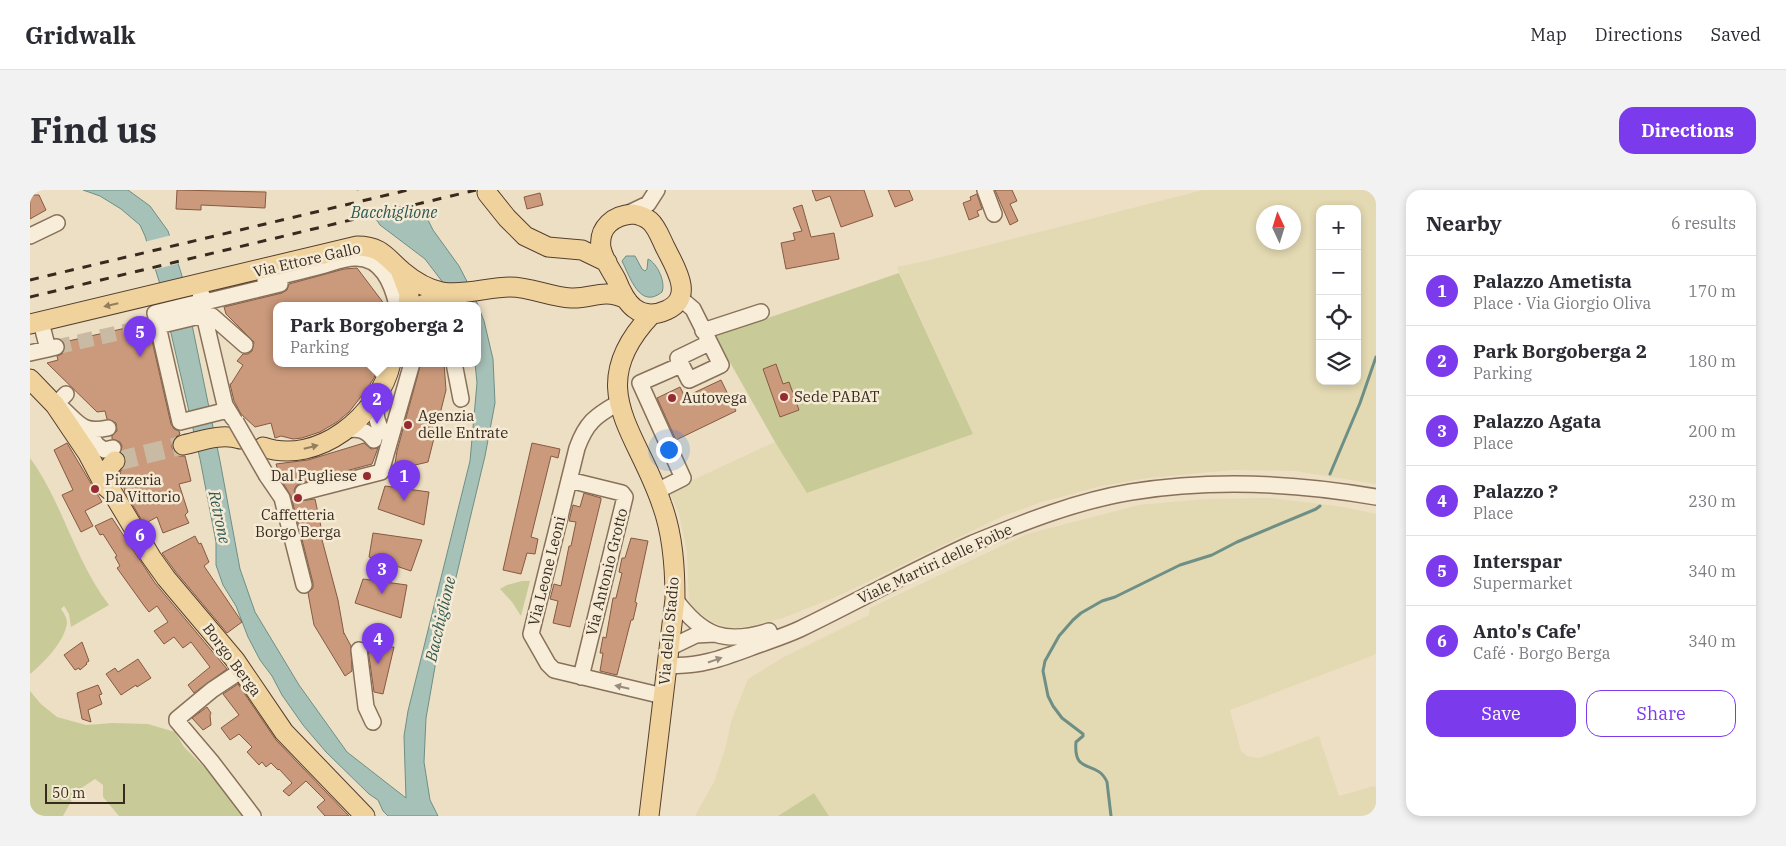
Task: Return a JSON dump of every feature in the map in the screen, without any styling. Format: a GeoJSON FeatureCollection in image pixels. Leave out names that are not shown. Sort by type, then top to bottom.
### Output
{"type":"FeatureCollection","features":[{"type":"Feature","properties":{"kind":"main road"},"geometry":{"type":"LineString","coordinates":[[486,193],[525,236],[548,247],[582,250],[608,265]]}},
{"type":"Feature","properties":{"kind":"main road"},"geometry":{"type":"LineString","coordinates":[[627,214],[643,216],[653,224],[678,271],[681,286],[680,298],[669,309],[651,315],[640,311],[629,303],[601,249],[603,231],[617,217],[627,214]]}},
{"type":"Feature","properties":{"kind":"main road"},"geometry":{"type":"LineString","coordinates":[[582,250],[602,237]]}},
{"type":"Feature","properties":{"kind":"main road","name":"Via Ettore Gallo"},"geometry":{"type":"LineString","coordinates":[[36,327],[159,317],[199,301],[357,246],[367,246],[378,250],[388,256],[400,269],[424,287],[446,294]]}},
{"type":"Feature","properties":{"kind":"main road"},"geometry":{"type":"LineString","coordinates":[[593,294],[601,290],[608,265]]}},
{"type":"Feature","properties":{"kind":"main road","name":"Via Ettore Gallo"},"geometry":{"type":"LineString","coordinates":[[400,269],[409,294],[409,302]]}},
{"type":"Feature","properties":{"kind":"main road","name":"Via Ettore Gallo"},"geometry":{"type":"LineString","coordinates":[[416,302],[446,294],[511,287],[571,298],[608,293],[629,303]]}},
{"type":"Feature","properties":{"kind":"main road","name":"Via dello Stadio"},"geometry":{"type":"LineString","coordinates":[[629,303],[631,339]]}},
{"type":"Feature","properties":{"kind":"main road","name":"Via dello Stadio"},"geometry":{"type":"LineString","coordinates":[[648,816],[675,599],[675,568],[667,519],[657,491],[618,403],[617,390],[619,370],[631,339],[651,315]]}},
{"type":"Feature","properties":{"kind":"main road"},"geometry":{"type":"LineString","coordinates":[[263,448],[280,451],[305,448],[324,443],[347,430],[374,398],[389,367]]}},
{"type":"Feature","properties":{"kind":"main road","name":"Borgo Berga"},"geometry":{"type":"LineString","coordinates":[[30,379],[59,402],[105,486],[112,492]]}},
{"type":"Feature","properties":{"kind":"main road"},"geometry":{"type":"LineString","coordinates":[[187,449],[230,430]]}},
{"type":"Feature","properties":{"kind":"main road"},"geometry":{"type":"LineString","coordinates":[[88,454],[96,460],[115,456]]}},
{"type":"Feature","properties":{"kind":"main road","name":"Borgo Berga"},"geometry":{"type":"LineString","coordinates":[[115,456],[107,473],[112,492],[151,557],[242,670],[284,732],[365,816]]}},
{"type":"Feature","properties":{"kind":"street"},"geometry":{"type":"LineString","coordinates":[[627,214],[648,204],[657,190]]}},
{"type":"Feature","properties":{"kind":"street"},"geometry":{"type":"LineString","coordinates":[[985,190],[994,214]]}},
{"type":"Feature","properties":{"kind":"street"},"geometry":{"type":"LineString","coordinates":[[648,204],[653,224]]}},
{"type":"Feature","properties":{"kind":"street"},"geometry":{"type":"LineString","coordinates":[[30,236],[57,223]]}},
{"type":"Feature","properties":{"kind":"street"},"geometry":{"type":"LineString","coordinates":[[265,280],[344,260],[361,258],[370,260],[379,266],[394,290],[407,302]]}},
{"type":"Feature","properties":{"kind":"street"},"geometry":{"type":"LineString","coordinates":[[230,430],[180,422],[159,317],[199,301],[351,268]]}},
{"type":"Feature","properties":{"kind":"street"},"geometry":{"type":"LineString","coordinates":[[680,298],[693,309],[706,337],[721,365],[689,380],[678,358],[706,337],[761,312]]}},
{"type":"Feature","properties":{"kind":"street"},"geometry":{"type":"LineString","coordinates":[[199,301],[212,316],[245,345]]}},
{"type":"Feature","properties":{"kind":"street"},"geometry":{"type":"LineString","coordinates":[[199,301],[230,430],[267,476],[293,495],[304,585]]}},
{"type":"Feature","properties":{"kind":"street"},"geometry":{"type":"LineString","coordinates":[[30,354],[52,348],[36,327]]}},
{"type":"Feature","properties":{"kind":"street"},"geometry":{"type":"LineString","coordinates":[[657,491],[683,478],[640,383],[682,365]]}},
{"type":"Feature","properties":{"kind":"street"},"geometry":{"type":"LineString","coordinates":[[293,495],[382,472],[411,367]]}},
{"type":"Feature","properties":{"kind":"street"},"geometry":{"type":"LineString","coordinates":[[455,367],[461,399]]}},
{"type":"Feature","properties":{"kind":"street"},"geometry":{"type":"LineString","coordinates":[[347,430],[363,430],[379,437],[373,428],[374,398],[381,399],[391,409]]}},
{"type":"Feature","properties":{"kind":"street"},"geometry":{"type":"LineString","coordinates":[[59,402],[61,407],[85,429],[97,446],[115,456]]}},
{"type":"Feature","properties":{"kind":"street","name":"Via Leone Leoni"},"geometry":{"type":"LineString","coordinates":[[618,403],[598,415],[583,431],[577,448],[531,634],[548,664],[554,670],[663,696]]}},
{"type":"Feature","properties":{"kind":"street"},"geometry":{"type":"LineString","coordinates":[[85,429],[95,431],[108,428]]}},
{"type":"Feature","properties":{"kind":"street","name":"Via Antonio Grotto"},"geometry":{"type":"LineString","coordinates":[[569,480],[622,492],[625,497],[581,677]]}},
{"type":"Feature","properties":{"kind":"street","name":"Viale Martiri delle Foibe"},"geometry":{"type":"LineString","coordinates":[[821,617],[754,636],[737,638],[714,634],[696,635],[668,657],[684,667],[705,664],[800,629],[972,544],[1017,518],[1095,500],[1132,492],[1185,487],[1283,484],[1337,490],[1376,497]]}},
{"type":"Feature","properties":{"kind":"street","name":"Viale Martiri delle Foibe"},"geometry":{"type":"LineString","coordinates":[[675,599],[683,610],[698,624],[714,634]]}},
{"type":"Feature","properties":{"kind":"street"},"geometry":{"type":"LineString","coordinates":[[359,650],[366,707],[373,722]]}},
{"type":"Feature","properties":{"kind":"street"},"geometry":{"type":"LineString","coordinates":[[242,670],[212,690],[177,721],[212,761],[253,816]]}},
{"type":"Feature","properties":{"kind":"shaded area"},"geometry":{"type":"Polygon","coordinates":[[[1203,190],[1376,190],[1376,484],[1295,471],[1232,470],[1148,478],[1101,486],[1042,502],[1003,516],[840,595],[783,618],[738,628],[712,622],[698,612],[689,602],[687,552],[679,514],[669,491],[775,442],[808,493],[973,434],[897,267],[1203,190]]]}},
{"type":"Feature","properties":{"kind":"shaded area"},"geometry":{"type":"Polygon","coordinates":[[[1270,498],[1344,507],[1376,514],[1376,654],[1230,710],[1241,751],[1247,756],[1259,758],[1319,736],[1339,796],[1374,786],[1376,788],[1376,816],[829,816],[814,793],[778,816],[695,816],[714,782],[724,753],[732,719],[748,679],[784,657],[869,615],[870,608],[1027,534],[1139,505],[1205,499],[1270,498]]]}},
{"type":"Feature","properties":{"kind":"green space"},"geometry":{"type":"Polygon","coordinates":[[[899,273],[973,434],[807,493],[775,442],[715,336],[899,273]]]}},
{"type":"Feature","properties":{"kind":"green space"},"geometry":{"type":"Polygon","coordinates":[[[30,458],[51,494],[87,570],[109,605],[71,627],[69,614],[64,606],[61,609],[67,623],[62,637],[47,658],[30,674],[30,458]]]}},
{"type":"Feature","properties":{"kind":"green space"},"geometry":{"type":"Polygon","coordinates":[[[522,581],[530,581],[521,616],[500,589],[522,581]]]}},
{"type":"Feature","properties":{"kind":"green space"},"geometry":{"type":"Polygon","coordinates":[[[30,691],[41,704],[57,717],[86,725],[113,723],[148,724],[175,732],[184,747],[225,788],[246,816],[119,816],[103,797],[103,785],[95,779],[77,791],[63,816],[30,816],[30,691]]]}},
{"type":"Feature","properties":{"kind":"green space"},"geometry":{"type":"Polygon","coordinates":[[[814,793],[829,816],[778,816],[814,793]]]}},
{"type":"Feature","properties":{"kind":"water"},"geometry":{"type":"Polygon","coordinates":[[[83,190],[128,190],[150,206],[168,231],[182,276],[240,569],[255,612],[299,685],[347,752],[406,798],[404,736],[408,711],[470,461],[477,383],[475,367],[481,367],[481,313],[493,359],[495,403],[485,456],[436,661],[426,718],[424,762],[430,800],[438,816],[388,816],[383,811],[378,800],[369,794],[326,752],[303,725],[260,660],[248,637],[236,606],[223,585],[216,565],[216,542],[200,459],[159,281],[145,236],[140,225],[121,209],[100,196],[83,190]]]}},
{"type":"Feature","properties":{"kind":"water","name":"Bacchiglione"},"geometry":{"type":"Polygon","coordinates":[[[357,190],[398,190],[426,216],[433,230],[459,266],[477,302],[458,302],[425,259],[380,225],[357,190]]]}},
{"type":"Feature","properties":{"kind":"water"},"geometry":{"type":"Polygon","coordinates":[[[626,256],[635,256],[645,271],[648,259],[655,264],[662,278],[662,292],[648,297],[637,289],[632,283],[622,261],[626,256]]]}},
{"type":"Feature","properties":{"kind":"pier"},"geometry":{"type":"Polygon","coordinates":[[[402,190],[420,207],[373,219],[355,191],[402,190]]]}},
{"type":"Feature","properties":{"kind":"pier"},"geometry":{"type":"Polygon","coordinates":[[[172,235],[180,263],[153,270],[144,242],[172,235]]]}},
{"type":"Feature","properties":{"kind":"building"},"geometry":{"type":"Polygon","coordinates":[[[177,190],[266,192],[265,208],[201,205],[201,210],[176,209],[177,190]]]}},
{"type":"Feature","properties":{"kind":"building"},"geometry":{"type":"Polygon","coordinates":[[[812,190],[864,190],[873,216],[841,227],[830,196],[816,201],[812,190]]]}},
{"type":"Feature","properties":{"kind":"building"},"geometry":{"type":"Polygon","coordinates":[[[888,190],[909,190],[913,200],[895,207],[888,190]]]}},
{"type":"Feature","properties":{"kind":"building"},"geometry":{"type":"Polygon","coordinates":[[[995,190],[1012,190],[1017,201],[1010,204],[1018,221],[1010,225],[995,190]]]}},
{"type":"Feature","properties":{"kind":"building"},"geometry":{"type":"Polygon","coordinates":[[[540,193],[543,205],[527,209],[524,197],[540,193]]]}},
{"type":"Feature","properties":{"kind":"building"},"geometry":{"type":"Polygon","coordinates":[[[977,194],[982,209],[977,211],[979,216],[969,220],[963,203],[971,200],[970,197],[977,194]]]}},
{"type":"Feature","properties":{"kind":"building"},"geometry":{"type":"Polygon","coordinates":[[[30,195],[39,195],[46,210],[30,219],[30,195]]]}},
{"type":"Feature","properties":{"kind":"building"},"geometry":{"type":"Polygon","coordinates":[[[802,205],[811,237],[834,233],[839,259],[786,269],[781,243],[795,240],[793,233],[802,231],[793,208],[802,205]]]}},
{"type":"Feature","properties":{"kind":"building"},"geometry":{"type":"Polygon","coordinates":[[[357,268],[383,302],[273,302],[273,367],[378,367],[374,378],[349,412],[337,422],[320,432],[302,438],[293,439],[281,436],[275,438],[271,423],[255,427],[241,414],[234,401],[230,384],[243,365],[237,361],[243,354],[248,354],[252,351],[254,342],[226,314],[224,307],[282,293],[287,290],[289,284],[344,269],[357,268]]]}},
{"type":"Feature","properties":{"kind":"building"},"geometry":{"type":"Polygon","coordinates":[[[148,323],[171,424],[180,434],[172,441],[172,448],[179,456],[185,456],[191,481],[179,484],[188,512],[185,515],[189,523],[163,533],[157,517],[144,524],[125,492],[120,472],[126,464],[126,459],[121,452],[122,446],[120,442],[112,439],[112,436],[117,431],[116,423],[107,419],[105,411],[97,412],[47,363],[58,360],[57,356],[65,350],[64,342],[148,323]]]}},
{"type":"Feature","properties":{"kind":"building","name":"Sede PABAT"},"geometry":{"type":"Polygon","coordinates":[[[776,364],[783,384],[789,382],[799,410],[780,417],[763,369],[776,364]]]}},
{"type":"Feature","properties":{"kind":"building"},"geometry":{"type":"Polygon","coordinates":[[[420,367],[444,367],[446,390],[428,462],[394,470],[397,451],[420,367]]]}},
{"type":"Feature","properties":{"kind":"building"},"geometry":{"type":"Polygon","coordinates":[[[721,380],[736,411],[676,440],[657,398],[680,387],[685,397],[721,380]]]}},
{"type":"Feature","properties":{"kind":"building"},"geometry":{"type":"Polygon","coordinates":[[[67,443],[102,502],[85,511],[93,526],[81,532],[62,495],[73,490],[54,450],[67,443]]]}},
{"type":"Feature","properties":{"kind":"building"},"geometry":{"type":"Polygon","coordinates":[[[364,443],[371,449],[378,448],[372,464],[301,483],[294,490],[296,498],[300,501],[315,499],[323,536],[321,536],[338,600],[344,634],[351,646],[352,671],[345,676],[314,625],[308,593],[313,588],[313,583],[291,496],[280,478],[276,464],[308,460],[364,443]]]}},
{"type":"Feature","properties":{"kind":"building"},"geometry":{"type":"Polygon","coordinates":[[[532,443],[560,449],[558,458],[551,456],[531,537],[538,539],[535,554],[527,553],[521,574],[503,570],[532,443]]]}},
{"type":"Feature","properties":{"kind":"building"},"geometry":{"type":"Polygon","coordinates":[[[385,486],[429,492],[424,525],[378,509],[385,486]]]}},
{"type":"Feature","properties":{"kind":"building"},"geometry":{"type":"Polygon","coordinates":[[[584,493],[601,498],[601,500],[570,627],[553,623],[558,601],[550,599],[554,584],[561,586],[569,546],[571,546],[576,522],[569,521],[573,505],[580,507],[584,493]]]}},
{"type":"Feature","properties":{"kind":"building"},"geometry":{"type":"Polygon","coordinates":[[[112,518],[155,583],[227,669],[194,693],[188,685],[210,667],[191,642],[183,648],[174,637],[164,644],[154,631],[168,622],[157,606],[149,612],[145,607],[117,568],[120,566],[115,557],[117,556],[103,534],[100,535],[95,526],[112,518]]]}},
{"type":"Feature","properties":{"kind":"building"},"geometry":{"type":"Polygon","coordinates":[[[373,533],[422,540],[411,571],[369,557],[373,533]]]}},
{"type":"Feature","properties":{"kind":"building"},"geometry":{"type":"Polygon","coordinates":[[[195,536],[199,544],[201,543],[209,562],[204,566],[242,622],[227,633],[162,553],[195,536]]]}},
{"type":"Feature","properties":{"kind":"building"},"geometry":{"type":"Polygon","coordinates":[[[631,538],[648,541],[635,602],[637,603],[617,675],[600,671],[603,653],[600,653],[603,637],[606,638],[613,598],[616,598],[622,573],[619,572],[622,558],[625,558],[631,538]]]}},
{"type":"Feature","properties":{"kind":"building"},"geometry":{"type":"Polygon","coordinates":[[[363,579],[407,585],[401,618],[355,603],[363,579]]]}},
{"type":"Feature","properties":{"kind":"building"},"geometry":{"type":"Polygon","coordinates":[[[82,642],[89,661],[80,670],[79,668],[75,670],[64,655],[82,642]]]}},
{"type":"Feature","properties":{"kind":"building"},"geometry":{"type":"Polygon","coordinates":[[[394,647],[383,694],[374,692],[368,649],[394,647]]]}},
{"type":"Feature","properties":{"kind":"building"},"geometry":{"type":"Polygon","coordinates":[[[138,659],[151,678],[121,695],[106,674],[115,668],[118,672],[138,659]]]}},
{"type":"Feature","properties":{"kind":"building"},"geometry":{"type":"Polygon","coordinates":[[[238,684],[276,740],[349,816],[325,816],[317,807],[325,800],[306,781],[289,796],[283,791],[292,783],[279,769],[271,763],[266,767],[262,762],[259,765],[247,752],[252,747],[239,734],[230,740],[221,728],[239,715],[223,694],[238,684]]]}},
{"type":"Feature","properties":{"kind":"building"},"geometry":{"type":"Polygon","coordinates":[[[98,685],[102,694],[99,695],[102,704],[88,710],[91,722],[82,719],[77,693],[98,685]]]}},
{"type":"Feature","properties":{"kind":"building"},"geometry":{"type":"Polygon","coordinates":[[[207,707],[211,713],[211,725],[203,730],[192,718],[207,707]]]}},
{"type":"Feature","properties":{"kind":"waterway"},"geometry":{"type":"LineString","coordinates":[[1330,474],[1360,403],[1376,357]]}},
{"type":"Feature","properties":{"kind":"waterway"},"geometry":{"type":"LineString","coordinates":[[1111,816],[1107,782],[1103,775],[1082,764],[1078,759],[1076,742],[1083,734],[1062,718],[1048,696],[1043,671],[1045,661],[1059,636],[1081,613],[1102,601],[1115,597],[1180,565],[1212,555],[1237,542],[1320,506]]}},
{"type":"Feature","properties":{"kind":"tunnel"},"geometry":{"type":"LineString","coordinates":[[56,347],[154,325]]}},
{"type":"Feature","properties":{"kind":"tunnel"},"geometry":{"type":"LineString","coordinates":[[118,461],[183,445]]}},
{"type":"Feature","properties":{"kind":"railway"},"geometry":{"type":"LineString","coordinates":[[30,280],[408,190]]}},
{"type":"Feature","properties":{"kind":"railway"},"geometry":{"type":"LineString","coordinates":[[30,297],[476,190]]}},
{"type":"Feature","properties":{"kind":"place","name":"Interspar"},"geometry":{"type":"Point","coordinates":[140,357]}},
{"type":"Feature","properties":{"kind":"place","name":"Sede PABAT"},"geometry":{"type":"Point","coordinates":[784,397]}},
{"type":"Feature","properties":{"kind":"place","name":"Autovega"},"geometry":{"type":"Point","coordinates":[672,398]}},
{"type":"Feature","properties":{"kind":"place","name":"Park Borgoberga 2"},"geometry":{"type":"Point","coordinates":[377,424]}},
{"type":"Feature","properties":{"kind":"place","name":"Agenzia delle Entrate"},"geometry":{"type":"Point","coordinates":[408,425]}},
{"type":"Feature","properties":{"kind":"place","name":"Dal Pugliese"},"geometry":{"type":"Point","coordinates":[367,476]}},
{"type":"Feature","properties":{"kind":"place","name":"Pizzeria Da Vittorio"},"geometry":{"type":"Point","coordinates":[95,489]}},
{"type":"Feature","properties":{"kind":"place","name":"Caffetteria Borgo Berga"},"geometry":{"type":"Point","coordinates":[298,498]}},
{"type":"Feature","properties":{"kind":"place","name":"Palazzo Ametista"},"geometry":{"type":"Point","coordinates":[404,501]}},
{"type":"Feature","properties":{"kind":"place","name":"Anto's Cafe'"},"geometry":{"type":"Point","coordinates":[140,560]}},
{"type":"Feature","properties":{"kind":"place","name":"Palazzo Agata"},"geometry":{"type":"Point","coordinates":[382,594]}},
{"type":"Feature","properties":{"kind":"place","name":"Palazzo ?"},"geometry":{"type":"Point","coordinates":[378,664]}},
{"type":"Feature","properties":{"kind":"water label","name":"Retrone"},"geometry":{"type":"Point","coordinates":[220,517]}}]}
